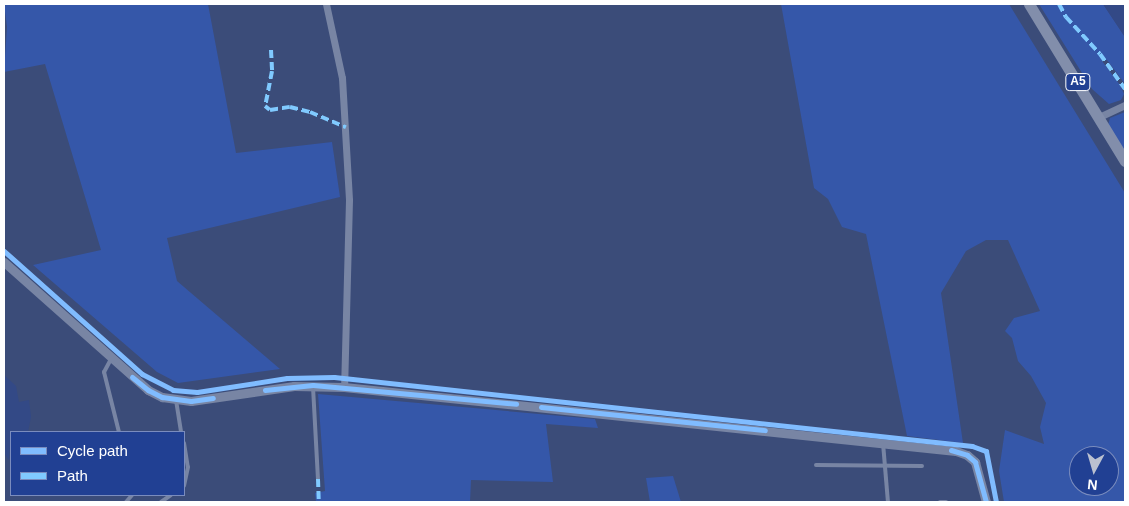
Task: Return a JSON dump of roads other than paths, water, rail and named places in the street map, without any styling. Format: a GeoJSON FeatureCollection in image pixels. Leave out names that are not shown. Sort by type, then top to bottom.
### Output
{"type":"FeatureCollection","features":[{"type":"Feature","properties":{"kind":"highway","name":"A5"},"geometry":{"type":"LineString","coordinates":[[1029,4],[1125,161]]}},
{"type":"Feature","properties":{"kind":"street"},"geometry":{"type":"LineString","coordinates":[[326,4],[342,78],[350,200],[344,387]]}},
{"type":"Feature","properties":{"kind":"street"},"geometry":{"type":"LineString","coordinates":[[1099,117],[1125,105]]}},
{"type":"Feature","properties":{"kind":"street"},"geometry":{"type":"LineString","coordinates":[[4,262],[148,390],[176,400],[191,401],[313,385],[883,443],[967,454],[975,462],[986,502]]}},
{"type":"Feature","properties":{"kind":"lane"},"geometry":{"type":"LineString","coordinates":[[112,358],[104,372],[119,431]]}},
{"type":"Feature","properties":{"kind":"lane"},"geometry":{"type":"LineString","coordinates":[[313,385],[320,455],[318,478]]}},
{"type":"Feature","properties":{"kind":"lane"},"geometry":{"type":"LineString","coordinates":[[176,400],[182,431]]}},
{"type":"Feature","properties":{"kind":"lane"},"geometry":{"type":"LineString","coordinates":[[883,443],[883,464],[888,502]]}},
{"type":"Feature","properties":{"kind":"lane"},"geometry":{"type":"LineString","coordinates":[[185,449],[188,467],[185,481]]}},
{"type":"Feature","properties":{"kind":"lane"},"geometry":{"type":"LineString","coordinates":[[816,465],[883,464],[922,466]]}},
{"type":"Feature","properties":{"kind":"lane"},"geometry":{"type":"LineString","coordinates":[[940,502],[946,502]]}}]}
